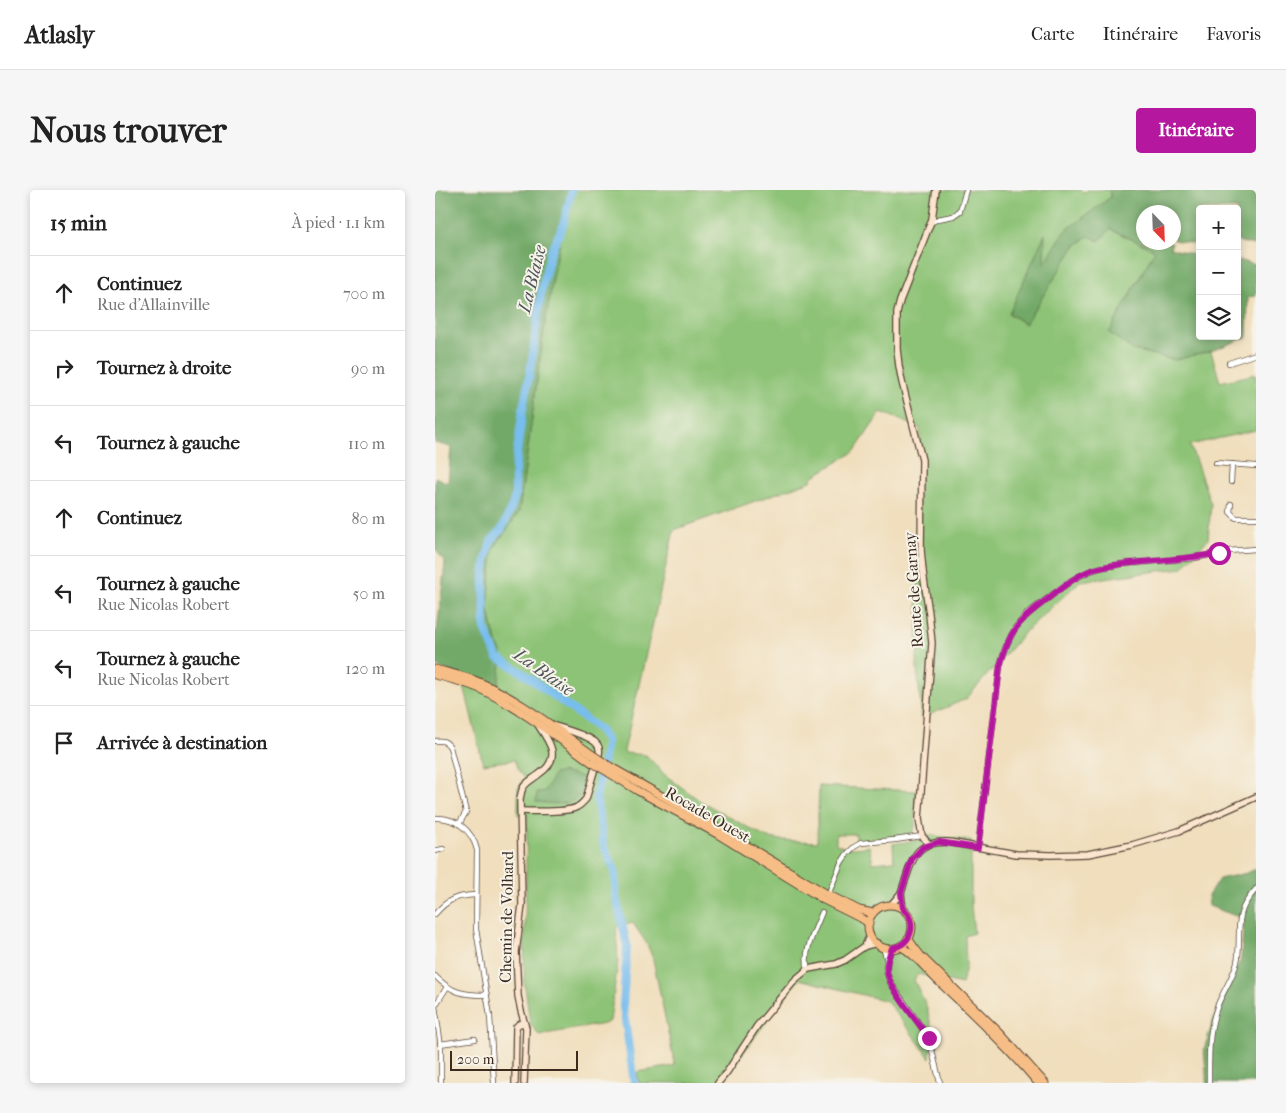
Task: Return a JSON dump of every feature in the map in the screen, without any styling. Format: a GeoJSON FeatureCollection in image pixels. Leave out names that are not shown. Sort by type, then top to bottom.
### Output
{"type":"FeatureCollection","features":[{"type":"Feature","properties":{"kind":"main road"},"geometry":{"type":"LineString","coordinates":[[435,669],[480,682],[509,697],[547,723]]}},
{"type":"Feature","properties":{"kind":"main road"},"geometry":{"type":"LineString","coordinates":[[435,675],[481,689],[536,723]]}},
{"type":"Feature","properties":{"kind":"main road","name":"Rocade Ouest"},"geometry":{"type":"LineString","coordinates":[[536,723],[592,758],[638,791],[717,834],[824,900],[869,924]]}},
{"type":"Feature","properties":{"kind":"main road","name":"Rocade Ouest"},"geometry":{"type":"LineString","coordinates":[[547,723],[592,758]]}},
{"type":"Feature","properties":{"kind":"main road","name":"Rocade Ouest"},"geometry":{"type":"LineString","coordinates":[[610,770],[726,832],[827,894],[851,907],[873,913]]}},
{"type":"Feature","properties":{"kind":"main road"},"geometry":{"type":"LineString","coordinates":[[891,905],[906,912],[911,920],[912,929],[909,938],[900,946],[892,948],[880,945],[870,935],[869,924],[873,913],[881,907],[891,905]]}},
{"type":"Feature","properties":{"kind":"main road"},"geometry":{"type":"LineString","coordinates":[[909,938],[921,956],[1001,1033],[1045,1083]]}},
{"type":"Feature","properties":{"kind":"main road"},"geometry":{"type":"LineString","coordinates":[[900,946],[908,950],[976,1016],[1038,1083]]}},
{"type":"Feature","properties":{"kind":"street","name":"Route de Garnay"},"geometry":{"type":"LineString","coordinates":[[922,836],[919,819],[932,642],[921,550],[922,460],[899,366],[897,314],[900,301],[930,223],[936,190]]}},
{"type":"Feature","properties":{"kind":"street"},"geometry":{"type":"LineString","coordinates":[[930,223],[953,216],[960,211],[966,190]]}},
{"type":"Feature","properties":{"kind":"street"},"geometry":{"type":"LineString","coordinates":[[1229,363],[1256,354]]}},
{"type":"Feature","properties":{"kind":"street"},"geometry":{"type":"LineString","coordinates":[[1216,463],[1256,466]]}},
{"type":"Feature","properties":{"kind":"street"},"geometry":{"type":"LineString","coordinates":[[1231,482],[1232,464]]}},
{"type":"Feature","properties":{"kind":"street"},"geometry":{"type":"LineString","coordinates":[[1231,504],[1231,512],[1236,518],[1256,518]]}},
{"type":"Feature","properties":{"kind":"street"},"geometry":{"type":"LineString","coordinates":[[978,848],[1000,666],[1006,646],[1015,628],[1027,614],[1072,580],[1099,568],[1121,564],[1195,558],[1228,551],[1256,549]]}},
{"type":"Feature","properties":{"kind":"street","name":"Chemin de Volhard"},"geometry":{"type":"LineString","coordinates":[[524,1083],[527,1028],[518,996],[516,952],[522,905],[520,799],[522,789],[526,784],[544,772],[549,766],[553,755],[549,740],[536,723]]}},
{"type":"Feature","properties":{"kind":"street"},"geometry":{"type":"LineString","coordinates":[[521,811],[568,810],[577,808],[586,799],[600,750],[598,745],[581,735],[547,723]]}},
{"type":"Feature","properties":{"kind":"street"},"geometry":{"type":"LineString","coordinates":[[435,741],[442,740],[450,748],[466,812],[459,824]]}},
{"type":"Feature","properties":{"kind":"street"},"geometry":{"type":"LineString","coordinates":[[891,905],[901,893],[912,859],[917,852],[929,844],[949,842],[1016,854],[1095,853],[1132,845],[1179,831],[1256,797]]}},
{"type":"Feature","properties":{"kind":"street"},"geometry":{"type":"LineString","coordinates":[[435,818],[445,818],[459,824],[468,832],[477,850],[477,936],[490,1016],[493,1083]]}},
{"type":"Feature","properties":{"kind":"street"},"geometry":{"type":"LineString","coordinates":[[830,890],[841,863],[847,854],[861,843],[922,836],[929,844]]}},
{"type":"Feature","properties":{"kind":"street"},"geometry":{"type":"LineString","coordinates":[[435,851],[443,849]]}},
{"type":"Feature","properties":{"kind":"street"},"geometry":{"type":"LineString","coordinates":[[1209,1083],[1210,1034],[1216,1009],[1234,972],[1243,909],[1256,889]]}},
{"type":"Feature","properties":{"kind":"street"},"geometry":{"type":"LineString","coordinates":[[901,893],[903,909]]}},
{"type":"Feature","properties":{"kind":"street"},"geometry":{"type":"LineString","coordinates":[[435,914],[449,900],[460,896],[476,895]]}},
{"type":"Feature","properties":{"kind":"street"},"geometry":{"type":"LineString","coordinates":[[808,969],[806,963],[807,955],[822,912]]}},
{"type":"Feature","properties":{"kind":"street"},"geometry":{"type":"LineString","coordinates":[[718,1083],[764,1017],[796,979],[808,969],[836,964],[845,960],[865,946],[870,935]]}},
{"type":"Feature","properties":{"kind":"street"},"geometry":{"type":"LineString","coordinates":[[865,946],[880,945],[887,960]]}},
{"type":"Feature","properties":{"kind":"street"},"geometry":{"type":"LineString","coordinates":[[892,948],[887,960],[890,982],[929,1038],[940,1083]]}},
{"type":"Feature","properties":{"kind":"street"},"geometry":{"type":"LineString","coordinates":[[435,976],[455,992],[470,995],[487,995]]}},
{"type":"Feature","properties":{"kind":"street"},"geometry":{"type":"LineString","coordinates":[[441,1083],[440,1044],[435,1006],[447,987]]}},
{"type":"Feature","properties":{"kind":"street"},"geometry":{"type":"LineString","coordinates":[[515,1083],[516,1027],[519,1024],[525,1023]]}},
{"type":"Feature","properties":{"kind":"street"},"geometry":{"type":"LineString","coordinates":[[440,1044],[475,1039]]}},
{"type":"Feature","properties":{"kind":"green space"},"geometry":{"type":"Polygon","coordinates":[[[435,190],[573,190],[561,234],[544,330],[519,512],[493,549],[488,607],[494,634],[502,655],[498,688],[435,666],[435,632],[437,631],[445,562],[435,548],[435,477],[448,483],[451,447],[435,443],[435,190]]]}},
{"type":"Feature","properties":{"kind":"green space"},"geometry":{"type":"Polygon","coordinates":[[[573,190],[1081,190],[1084,192],[1088,190],[1109,190],[1111,197],[1065,231],[1044,265],[1044,236],[1009,314],[1025,324],[1075,246],[1089,236],[1099,241],[1110,229],[1136,241],[1136,250],[1155,250],[1109,333],[1175,360],[1211,351],[1220,382],[1256,374],[1256,430],[1190,445],[1211,504],[1208,539],[1182,568],[1080,581],[1026,631],[966,699],[922,718],[917,668],[920,428],[881,412],[854,452],[812,477],[811,481],[674,530],[624,751],[625,753],[646,755],[665,775],[699,800],[765,837],[817,842],[819,786],[916,791],[915,827],[909,834],[856,841],[856,834],[836,834],[836,844],[840,846],[853,848],[869,846],[873,863],[894,861],[893,844],[918,840],[931,835],[971,841],[971,906],[974,933],[965,936],[966,966],[962,984],[918,974],[914,980],[926,1005],[932,1029],[930,1058],[887,1001],[799,979],[722,1083],[639,1083],[637,1072],[675,1066],[653,959],[647,944],[633,923],[616,927],[618,961],[610,1021],[604,1024],[539,1035],[530,1023],[524,980],[527,816],[518,815],[518,788],[525,778],[514,760],[483,764],[461,673],[502,655],[494,634],[488,607],[493,549],[519,512],[544,330],[561,234],[573,190]]]}},
{"type":"Feature","properties":{"kind":"green space"},"geometry":{"type":"Polygon","coordinates":[[[1109,190],[1256,190],[1256,243],[1254,245],[1241,242],[1241,205],[1196,205],[1196,244],[1181,241],[1181,205],[1136,205],[1136,241],[1110,229],[1099,241],[1089,236],[1075,246],[1025,324],[1009,313],[1045,234],[1044,264],[1065,231],[1111,197],[1109,190]]]}},
{"type":"Feature","properties":{"kind":"green space"},"geometry":{"type":"Polygon","coordinates":[[[1155,250],[1178,250],[1196,255],[1196,340],[1239,340],[1211,351],[1175,360],[1133,350],[1109,333],[1155,250]]]}},
{"type":"Feature","properties":{"kind":"green space"},"geometry":{"type":"Polygon","coordinates":[[[1241,261],[1256,265],[1256,296],[1248,297],[1247,337],[1241,339],[1241,261]]]}},
{"type":"Feature","properties":{"kind":"green space"},"geometry":{"type":"Polygon","coordinates":[[[562,772],[588,778],[578,797],[562,804],[536,802],[537,792],[545,791],[554,774],[562,772]]]}},
{"type":"Feature","properties":{"kind":"green space"},"geometry":{"type":"Polygon","coordinates":[[[1256,869],[1256,1083],[1207,1083],[1204,1049],[1218,1006],[1241,959],[1244,919],[1209,906],[1208,896],[1219,879],[1247,873],[1256,869]]]}},
{"type":"Feature","properties":{"kind":"waterway","name":"La Blaise"},"geometry":{"type":"LineString","coordinates":[[572,190],[563,225],[550,254],[542,288],[515,467],[515,496],[502,529],[491,541],[486,560],[484,577],[485,629],[497,657],[523,673],[600,730],[607,742],[596,797],[604,847],[615,870],[616,897],[627,945],[623,1006],[634,1083]]}},
{"type":"Feature","properties":{"kind":"route"},"geometry":{"type":"LineString","coordinates":[[929,1038],[893,988],[887,976],[887,960],[892,948],[903,944],[909,938],[912,929],[911,920],[903,909],[901,893],[912,859],[923,847],[939,842],[949,842],[978,848],[1000,666],[1006,646],[1015,628],[1027,614],[1072,580],[1088,572],[1121,564],[1195,558],[1219,553]]}}]}
